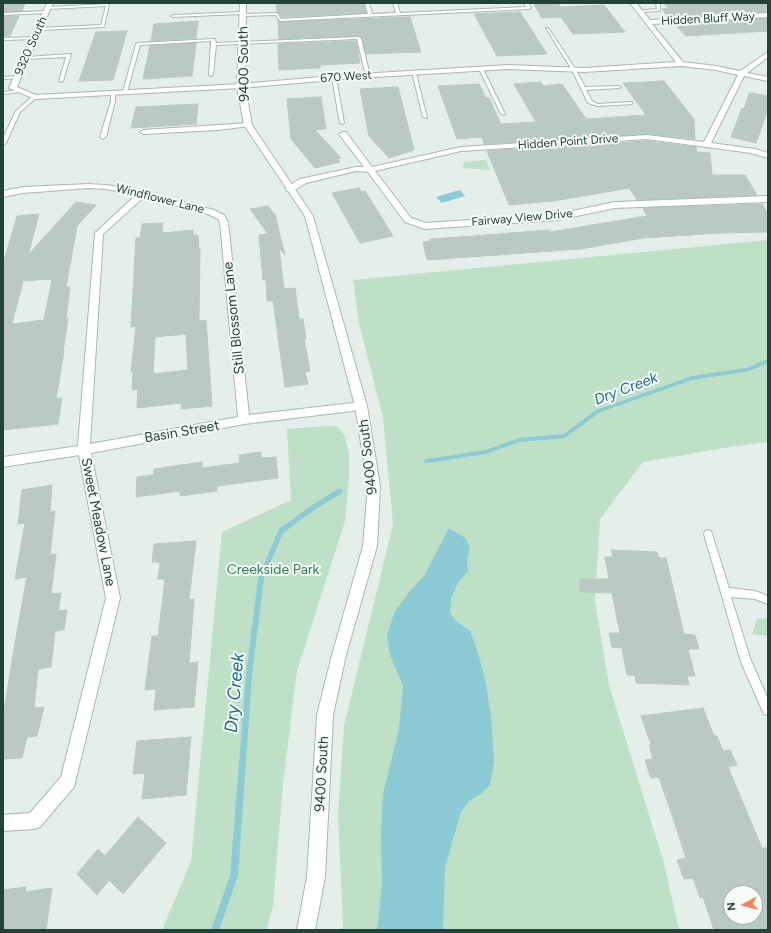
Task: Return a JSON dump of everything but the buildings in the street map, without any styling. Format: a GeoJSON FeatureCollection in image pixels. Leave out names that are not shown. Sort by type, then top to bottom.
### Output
{"type":"FeatureCollection","features":[{"type":"Feature","properties":{"kind":"street","name":"9400 South"},"geometry":{"type":"LineString","coordinates":[[244,3],[241,86],[248,125],[290,189],[302,202],[309,216],[361,406],[374,486],[370,546],[339,655],[325,716],[316,877],[306,930]]}},
{"type":"Feature","properties":{"kind":"street"},"geometry":{"type":"LineString","coordinates":[[633,3],[681,64]]}},
{"type":"Feature","properties":{"kind":"street","name":"9320 South"},"geometry":{"type":"LineString","coordinates":[[16,90],[18,77],[48,8]]}},
{"type":"Feature","properties":{"kind":"street","name":"Hidden Bluff Way"},"geometry":{"type":"LineString","coordinates":[[648,22],[768,15]]}},
{"type":"Feature","properties":{"kind":"street"},"geometry":{"type":"LineString","coordinates":[[706,145],[742,73],[768,54]]}},
{"type":"Feature","properties":{"kind":"street","name":"670 West"},"geometry":{"type":"LineString","coordinates":[[16,90],[35,97],[241,86],[334,78],[508,67],[574,70],[681,64],[716,68],[768,79]]}},
{"type":"Feature","properties":{"kind":"street","name":"Fairway View Drive"},"geometry":{"type":"LineString","coordinates":[[343,134],[408,220],[425,226],[558,218],[615,205],[768,199]]}},
{"type":"Feature","properties":{"kind":"street","name":"Hidden Point Drive"},"geometry":{"type":"LineString","coordinates":[[290,189],[309,187],[360,176],[369,170],[461,149],[647,137],[752,151],[768,156]]}},
{"type":"Feature","properties":{"kind":"street","name":"Windflower Lane"},"geometry":{"type":"LineString","coordinates":[[3,194],[23,190],[88,186],[122,189],[211,212],[221,217]]}},
{"type":"Feature","properties":{"kind":"street","name":"Sweet Meadow Lane"},"geometry":{"type":"LineString","coordinates":[[3,823],[34,821],[68,781],[113,598],[84,450],[99,233],[142,194]]}},
{"type":"Feature","properties":{"kind":"street","name":"Still Blossom Lane"},"geometry":{"type":"LineString","coordinates":[[221,217],[225,230],[244,420]]}},
{"type":"Feature","properties":{"kind":"street","name":"Basin Street"},"geometry":{"type":"LineString","coordinates":[[3,462],[84,450],[244,420],[361,406]]}},
{"type":"Feature","properties":{"kind":"lane"},"geometry":{"type":"LineString","coordinates":[[367,3],[370,16]]}},
{"type":"Feature","properties":{"kind":"lane"},"geometry":{"type":"LineString","coordinates":[[395,3],[398,14]]}},
{"type":"Feature","properties":{"kind":"lane"},"geometry":{"type":"LineString","coordinates":[[173,16],[277,14],[280,20],[529,8],[526,3]]}},
{"type":"Feature","properties":{"kind":"lane"},"geometry":{"type":"LineString","coordinates":[[639,11],[659,10],[658,3]]}},
{"type":"Feature","properties":{"kind":"lane"},"geometry":{"type":"LineString","coordinates":[[3,14],[48,8],[108,5],[102,26],[39,29]]}},
{"type":"Feature","properties":{"kind":"lane"},"geometry":{"type":"LineString","coordinates":[[547,29],[574,70],[590,102],[594,104],[630,103]]}},
{"type":"Feature","properties":{"kind":"lane"},"geometry":{"type":"LineString","coordinates":[[3,39],[35,38]]}},
{"type":"Feature","properties":{"kind":"lane"},"geometry":{"type":"LineString","coordinates":[[214,44],[359,38],[368,76]]}},
{"type":"Feature","properties":{"kind":"lane"},"geometry":{"type":"LineString","coordinates":[[126,92],[138,44],[214,40],[211,75]]}},
{"type":"Feature","properties":{"kind":"lane"},"geometry":{"type":"LineString","coordinates":[[26,58],[69,55],[60,81]]}},
{"type":"Feature","properties":{"kind":"lane"},"geometry":{"type":"LineString","coordinates":[[481,69],[503,114]]}},
{"type":"Feature","properties":{"kind":"lane"},"geometry":{"type":"LineString","coordinates":[[414,73],[425,117]]}},
{"type":"Feature","properties":{"kind":"lane"},"geometry":{"type":"LineString","coordinates":[[3,78],[18,77]]}},
{"type":"Feature","properties":{"kind":"lane"},"geometry":{"type":"LineString","coordinates":[[334,78],[342,123]]}},
{"type":"Feature","properties":{"kind":"lane"},"geometry":{"type":"LineString","coordinates":[[583,89],[618,87]]}},
{"type":"Feature","properties":{"kind":"lane"},"geometry":{"type":"LineString","coordinates":[[3,93],[16,90]]}},
{"type":"Feature","properties":{"kind":"lane"},"geometry":{"type":"LineString","coordinates":[[102,136],[113,101],[113,93]]}},
{"type":"Feature","properties":{"kind":"lane"},"geometry":{"type":"LineString","coordinates":[[3,143],[18,111],[35,97]]}},
{"type":"Feature","properties":{"kind":"lane"},"geometry":{"type":"LineString","coordinates":[[143,132],[248,125]]}},
{"type":"Feature","properties":{"kind":"lane"},"geometry":{"type":"LineString","coordinates":[[708,534],[746,662],[768,710]]}},
{"type":"Feature","properties":{"kind":"lane"},"geometry":{"type":"LineString","coordinates":[[725,592],[756,594],[768,600]]}},
{"type":"Feature","properties":{"kind":"green space"},"geometry":{"type":"Polygon","coordinates":[[[486,160],[490,170],[463,168],[464,162],[486,160]]]}},
{"type":"Feature","properties":{"kind":"green space"},"geometry":{"type":"Polygon","coordinates":[[[768,240],[768,442],[643,462],[600,519],[595,600],[609,685],[664,863],[679,930],[341,930],[343,925],[338,815],[344,726],[393,524],[383,418],[359,323],[353,280],[768,240]]]}},
{"type":"Feature","properties":{"kind":"green space","name":"Creekside Park"},"geometry":{"type":"Polygon","coordinates":[[[336,426],[344,434],[349,453],[349,479],[345,521],[297,671],[283,784],[273,906],[267,930],[162,930],[191,861],[222,532],[291,500],[287,429],[336,426]]]}},
{"type":"Feature","properties":{"kind":"green space"},"geometry":{"type":"Polygon","coordinates":[[[768,618],[768,636],[752,634],[757,619],[768,618]]]}},
{"type":"Feature","properties":{"kind":"water"},"geometry":{"type":"Polygon","coordinates":[[[460,190],[465,196],[442,203],[436,197],[460,190]]]}},
{"type":"Feature","properties":{"kind":"water"},"geometry":{"type":"Polygon","coordinates":[[[449,528],[465,538],[470,548],[467,560],[468,571],[459,581],[451,598],[450,613],[455,620],[470,631],[486,683],[491,717],[494,762],[490,785],[482,793],[469,801],[461,812],[445,867],[443,930],[377,930],[382,887],[381,835],[383,794],[399,729],[403,686],[390,655],[387,636],[394,613],[410,591],[424,576],[449,528]]]}},
{"type":"Feature","properties":{"kind":"waterway","name":"Dry Creek"},"geometry":{"type":"LineString","coordinates":[[427,461],[486,452],[519,440],[565,436],[598,411],[692,378],[747,370],[768,361]]}},
{"type":"Feature","properties":{"kind":"waterway","name":"Dry Creek"},"geometry":{"type":"LineString","coordinates":[[215,930],[234,876],[249,675],[261,578],[281,531],[314,507],[340,491]]}}]}
